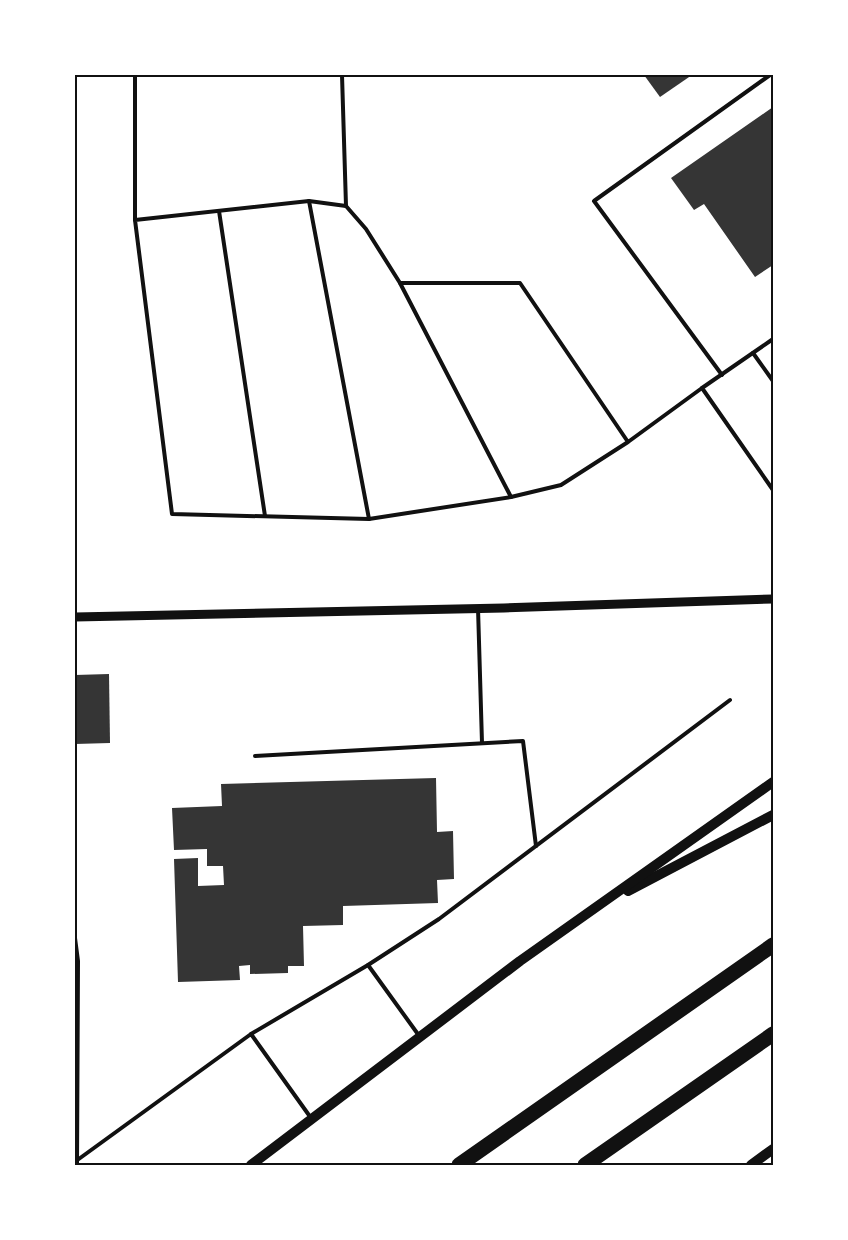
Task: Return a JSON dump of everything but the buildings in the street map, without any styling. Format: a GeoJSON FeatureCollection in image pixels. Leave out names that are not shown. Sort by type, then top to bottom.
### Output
{"type":"FeatureCollection","features":[{"type":"Feature","properties":{"kind":"highway"},"geometry":{"type":"LineString","coordinates":[[458,1165],[773,945]]}},
{"type":"Feature","properties":{"kind":"highway"},"geometry":{"type":"LineString","coordinates":[[584,1165],[773,1034]]}},
{"type":"Feature","properties":{"kind":"main road"},"geometry":{"type":"LineString","coordinates":[[251,1165],[311,1118],[595,908],[773,782]]}},
{"type":"Feature","properties":{"kind":"main road"},"geometry":{"type":"LineString","coordinates":[[595,908],[773,815]]}},
{"type":"Feature","properties":{"kind":"main road"},"geometry":{"type":"LineString","coordinates":[[752,1165],[773,1149]]}},
{"type":"Feature","properties":{"kind":"street"},"geometry":{"type":"LineString","coordinates":[[75,617],[773,599]]}},
{"type":"Feature","properties":{"kind":"lane"},"geometry":{"type":"LineString","coordinates":[[135,75],[135,220],[172,514],[368,519],[511,497],[561,485],[628,442],[773,339]]}},
{"type":"Feature","properties":{"kind":"lane"},"geometry":{"type":"LineString","coordinates":[[342,75],[346,206],[366,229],[400,283],[511,497]]}},
{"type":"Feature","properties":{"kind":"lane"},"geometry":{"type":"LineString","coordinates":[[722,375],[594,201],[770,75]]}},
{"type":"Feature","properties":{"kind":"lane"},"geometry":{"type":"LineString","coordinates":[[135,220],[309,201],[346,206]]}},
{"type":"Feature","properties":{"kind":"lane"},"geometry":{"type":"LineString","coordinates":[[309,201],[368,519]]}},
{"type":"Feature","properties":{"kind":"lane"},"geometry":{"type":"LineString","coordinates":[[219,211],[265,516]]}},
{"type":"Feature","properties":{"kind":"lane"},"geometry":{"type":"LineString","coordinates":[[400,283],[520,282],[628,442]]}},
{"type":"Feature","properties":{"kind":"lane"},"geometry":{"type":"LineString","coordinates":[[753,353],[773,381]]}},
{"type":"Feature","properties":{"kind":"lane"},"geometry":{"type":"LineString","coordinates":[[702,388],[773,490]]}},
{"type":"Feature","properties":{"kind":"lane"},"geometry":{"type":"LineString","coordinates":[[478,608],[482,743]]}},
{"type":"Feature","properties":{"kind":"lane"},"geometry":{"type":"LineString","coordinates":[[77,1163],[251,1034],[368,965],[439,920],[730,700]]}},
{"type":"Feature","properties":{"kind":"lane"},"geometry":{"type":"LineString","coordinates":[[254,756],[523,741],[536,846]]}},
{"type":"Feature","properties":{"kind":"lane"},"geometry":{"type":"LineString","coordinates":[[75,938],[77,961],[77,1163]]}},
{"type":"Feature","properties":{"kind":"lane"},"geometry":{"type":"LineString","coordinates":[[368,965],[420,1037]]}},
{"type":"Feature","properties":{"kind":"lane"},"geometry":{"type":"LineString","coordinates":[[251,1034],[311,1118]]}}]}
